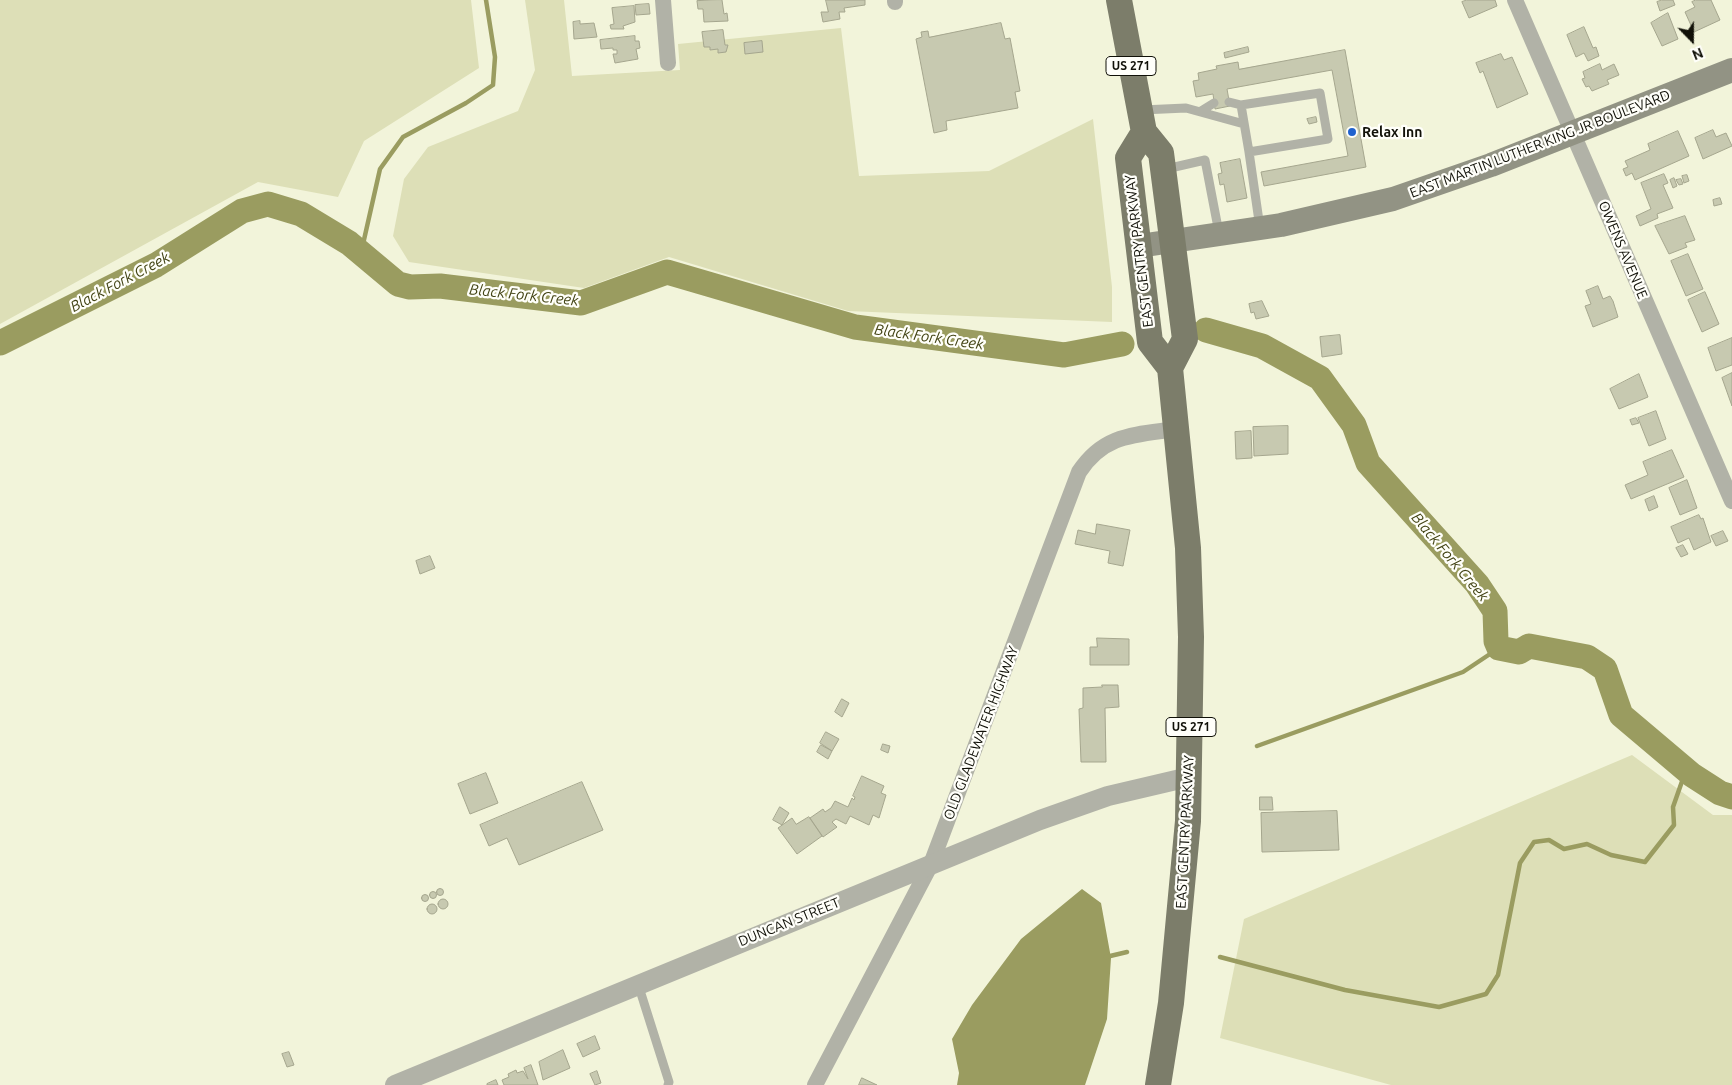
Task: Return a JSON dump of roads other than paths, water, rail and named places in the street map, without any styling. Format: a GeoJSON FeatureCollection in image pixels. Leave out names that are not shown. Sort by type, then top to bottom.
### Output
{"type":"FeatureCollection","features":[{"type":"Feature","properties":{"kind":"main road","name":"US 271"},"geometry":{"type":"LineString","coordinates":[[1119,0],[1142,121],[1161,153],[1185,339],[1170,368]]}},
{"type":"Feature","properties":{"kind":"main road","name":"EAST MARTIN LUTHER KING JR BOULEVARD"},"geometry":{"type":"LineString","coordinates":[[1139,246],[1260,228],[1339,213],[1408,194],[1476,171],[1732,70]]}},
{"type":"Feature","properties":{"kind":"main road","name":"EAST GENTRY PARKWAY"},"geometry":{"type":"LineString","coordinates":[[1142,121],[1128,158],[1150,342],[1170,368],[1189,568],[1192,695],[1188,821],[1177,947],[1158,1085]]}},
{"type":"Feature","properties":{"kind":"street"},"geometry":{"type":"LineString","coordinates":[[662,0],[668,63]]}},
{"type":"Feature","properties":{"kind":"street","name":"OWENS AVENUE"},"geometry":{"type":"LineString","coordinates":[[1515,0],[1732,501]]}},
{"type":"Feature","properties":{"kind":"street","name":"OLD GLADEWATER HIGHWAY"},"geometry":{"type":"LineString","coordinates":[[815,1085],[931,864],[1079,472],[1093,453],[1115,439],[1176,429]]}},
{"type":"Feature","properties":{"kind":"street","name":"DUNCAN STREET"},"geometry":{"type":"LineString","coordinates":[[395,1085],[1040,820],[1108,796],[1189,777]]}},
{"type":"Feature","properties":{"kind":"lane"},"geometry":{"type":"LineString","coordinates":[[1230,102],[1241,105],[1320,93],[1328,139],[1249,152]]}},
{"type":"Feature","properties":{"kind":"lane"},"geometry":{"type":"LineString","coordinates":[[1201,110],[1214,103]]}},
{"type":"Feature","properties":{"kind":"lane"},"geometry":{"type":"LineString","coordinates":[[1241,105],[1260,228]]}},
{"type":"Feature","properties":{"kind":"lane"},"geometry":{"type":"LineString","coordinates":[[1142,121],[1186,108],[1201,110],[1244,124]]}},
{"type":"Feature","properties":{"kind":"lane"},"geometry":{"type":"LineString","coordinates":[[1163,169],[1205,160],[1219,234]]}},
{"type":"Feature","properties":{"kind":"lane"},"geometry":{"type":"LineString","coordinates":[[638,984],[670,1082],[668,1085]]}},
{"type":"Feature","properties":{"kind":"waterway"},"geometry":{"type":"LineString","coordinates":[[361,253],[380,169],[403,137],[466,103],[493,85],[495,57],[486,0]]}},
{"type":"Feature","properties":{"kind":"waterway","name":"Black Fork Creek"},"geometry":{"type":"LineString","coordinates":[[0,343],[156,265],[242,211],[268,204],[301,214],[349,243],[398,284],[410,287],[440,286],[581,303],[667,272],[855,327],[1064,355],[1122,344]]}},
{"type":"Feature","properties":{"kind":"waterway","name":"Black Fork Creek"},"geometry":{"type":"LineString","coordinates":[[1206,330],[1262,346],[1320,378],[1354,425],[1368,463],[1477,584],[1495,611],[1496,641],[1499,648],[1519,652],[1529,646],[1587,657],[1605,669],[1621,715],[1692,775],[1720,793],[1732,797]]}},
{"type":"Feature","properties":{"kind":"waterway"},"geometry":{"type":"LineString","coordinates":[[1257,746],[1463,672],[1499,648]]}},
{"type":"Feature","properties":{"kind":"waterway"},"geometry":{"type":"LineString","coordinates":[[1220,957],[1345,990],[1439,1007],[1486,994],[1498,975],[1520,863],[1534,842],[1549,840],[1564,849],[1587,844],[1611,855],[1645,862],[1674,825],[1673,807],[1686,770]]}},
{"type":"Feature","properties":{"kind":"waterway"},"geometry":{"type":"LineString","coordinates":[[1106,957],[1127,952]]}},
{"type":"Feature","properties":{"kind":"place","name":"Relax Inn"},"geometry":{"type":"Point","coordinates":[1352,132]}}]}
